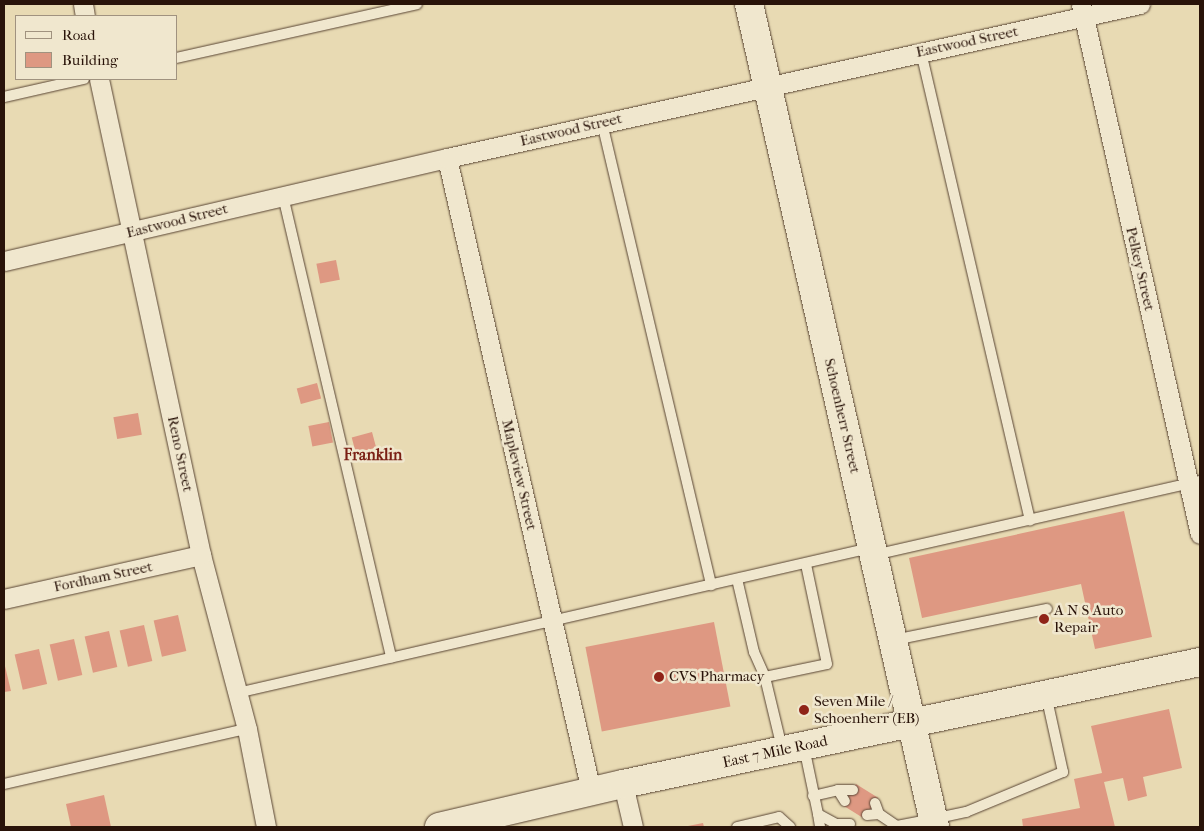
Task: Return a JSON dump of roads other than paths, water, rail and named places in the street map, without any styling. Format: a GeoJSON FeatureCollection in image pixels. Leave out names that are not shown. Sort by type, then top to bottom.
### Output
{"type":"FeatureCollection","features":[{"type":"Feature","properties":{"kind":"street","name":"Schoenherr Street"},"geometry":{"type":"LineString","coordinates":[[749,4],[934,823]]}},
{"type":"Feature","properties":{"kind":"street","name":"Eastwood Street"},"geometry":{"type":"LineString","coordinates":[[4,261],[448,158],[921,52],[1082,10],[1140,4]]}},
{"type":"Feature","properties":{"kind":"street","name":"Pelkey Street"},"geometry":{"type":"LineString","coordinates":[[1082,10],[1195,483],[1200,534]]}},
{"type":"Feature","properties":{"kind":"street","name":"Reno Street"},"geometry":{"type":"LineString","coordinates":[[99,80],[201,556],[247,729],[266,827]]}},
{"type":"Feature","properties":{"kind":"street","name":"Mapleview Street"},"geometry":{"type":"LineString","coordinates":[[448,158],[591,791]]}},
{"type":"Feature","properties":{"kind":"street","name":"Fordham Street"},"geometry":{"type":"LineString","coordinates":[[4,599],[201,556]]}},
{"type":"Feature","properties":{"kind":"street","name":"East 7 Mile Road"},"geometry":{"type":"LineString","coordinates":[[439,827],[506,816],[591,791],[1200,662]]}},
{"type":"Feature","properties":{"kind":"street"},"geometry":{"type":"LineString","coordinates":[[623,784],[633,827]]}},
{"type":"Feature","properties":{"kind":"lane"},"geometry":{"type":"LineString","coordinates":[[178,58],[417,4]]}},
{"type":"Feature","properties":{"kind":"lane"},"geometry":{"type":"LineString","coordinates":[[921,52],[1030,520]]}},
{"type":"Feature","properties":{"kind":"lane"},"geometry":{"type":"LineString","coordinates":[[4,97],[80,80]]}},
{"type":"Feature","properties":{"kind":"lane"},"geometry":{"type":"LineString","coordinates":[[602,123],[711,585]]}},
{"type":"Feature","properties":{"kind":"lane"},"geometry":{"type":"LineString","coordinates":[[283,196],[391,658]]}},
{"type":"Feature","properties":{"kind":"lane"},"geometry":{"type":"LineString","coordinates":[[237,693],[806,564],[1030,520],[1195,483]]}},
{"type":"Feature","properties":{"kind":"lane"},"geometry":{"type":"LineString","coordinates":[[765,677],[827,664],[806,564]]}},
{"type":"Feature","properties":{"kind":"lane"},"geometry":{"type":"LineString","coordinates":[[737,580],[754,652],[813,796],[820,827]]}},
{"type":"Feature","properties":{"kind":"lane"},"geometry":{"type":"LineString","coordinates":[[893,640],[1047,608]]}},
{"type":"Feature","properties":{"kind":"lane"},"geometry":{"type":"LineString","coordinates":[[875,803],[879,814],[897,826],[934,823],[966,812],[1063,772],[1046,694]]}},
{"type":"Feature","properties":{"kind":"lane"},"geometry":{"type":"LineString","coordinates":[[4,784],[247,729]]}},
{"type":"Feature","properties":{"kind":"lane"},"geometry":{"type":"LineString","coordinates":[[813,796],[838,790],[853,790]]}},
{"type":"Feature","properties":{"kind":"lane"},"geometry":{"type":"LineString","coordinates":[[838,790],[845,801]]}},
{"type":"Feature","properties":{"kind":"lane"},"geometry":{"type":"LineString","coordinates":[[818,814],[837,825],[850,824]]}},
{"type":"Feature","properties":{"kind":"lane"},"geometry":{"type":"LineString","coordinates":[[867,815],[879,814]]}},
{"type":"Feature","properties":{"kind":"lane"},"geometry":{"type":"LineString","coordinates":[[737,827],[779,817],[790,827]]}},
{"type":"Feature","properties":{"kind":"place","name":"A N S Auto Repair"},"geometry":{"type":"Point","coordinates":[1044,619]}},
{"type":"Feature","properties":{"kind":"place","name":"CVS Pharmacy"},"geometry":{"type":"Point","coordinates":[659,677]}},
{"type":"Feature","properties":{"kind":"place","name":"Seven Mile / Schoenherr (EB)"},"geometry":{"type":"Point","coordinates":[804,710]}},
{"type":"Feature","properties":{"kind":"district","name":"Franklin"},"geometry":{"type":"Point","coordinates":[373,455]}}]}
